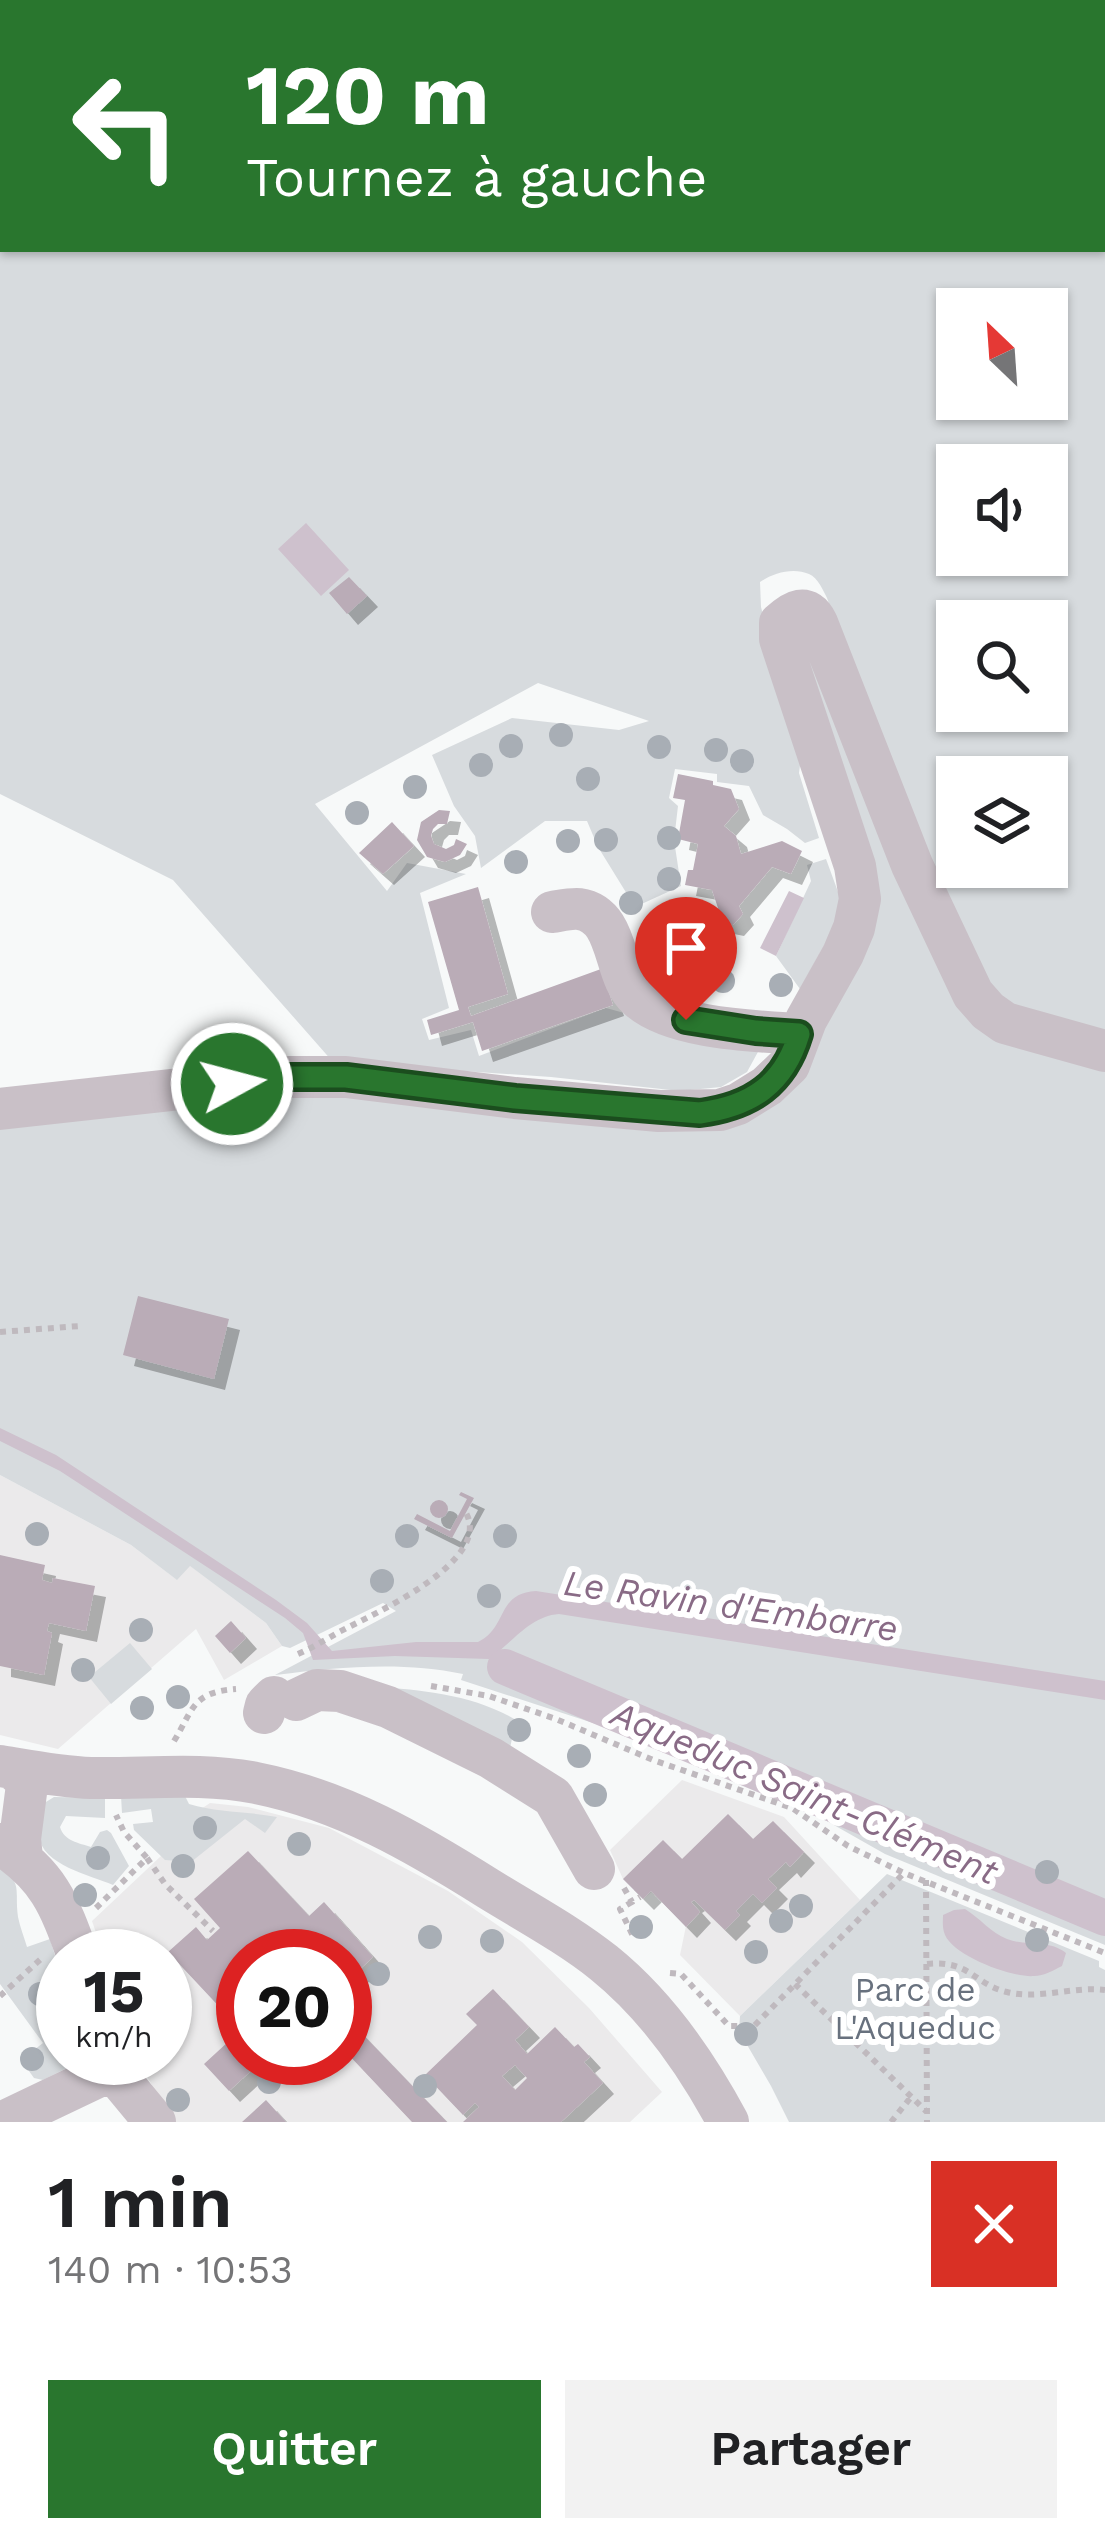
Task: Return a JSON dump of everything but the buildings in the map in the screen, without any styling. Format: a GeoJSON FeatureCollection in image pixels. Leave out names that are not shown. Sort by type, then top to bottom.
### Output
{"type":"FeatureCollection","features":[{"type":"Feature","properties":{"kind":"street"},"geometry":{"type":"LineString","coordinates":[[0,1109],[289,1077],[346,1077],[536,1100],[700,1113],[738,1104],[767,1086],[789,1065],[799,1034],[843,955],[860,899],[855,866],[780,639],[780,623],[793,610],[812,614],[817,623],[912,865],[973,994],[1005,1023],[1105,1051]]}},
{"type":"Feature","properties":{"kind":"street"},"geometry":{"type":"LineString","coordinates":[[551,913],[580,909],[601,921],[626,985],[656,1010],[686,1020],[799,1034]]}},
{"type":"Feature","properties":{"kind":"street"},"geometry":{"type":"LineString","coordinates":[[278,1704],[317,1690],[340,1691],[388,1707],[491,1758],[553,1797],[594,1869]]}},
{"type":"Feature","properties":{"kind":"street"},"geometry":{"type":"LineString","coordinates":[[60,1929],[56,1902],[36,1871],[11,1851],[20,1839],[13,1780],[42,1784],[60,1775],[194,1776],[257,1783],[326,1803],[422,1847],[604,1964],[656,2014],[728,2122]]}},
{"type":"Feature","properties":{"kind":"street"},"geometry":{"type":"LineString","coordinates":[[9,2121],[73,2085]]}},
{"type":"Feature","properties":{"kind":"street"},"geometry":{"type":"LineString","coordinates":[[126,2085],[155,2122]]}},
{"type":"Feature","properties":{"kind":"path"},"geometry":{"type":"LineString","coordinates":[[0,1332],[80,1326]]}},
{"type":"Feature","properties":{"kind":"path"},"geometry":{"type":"LineString","coordinates":[[339,1633],[438,1576],[468,1539],[471,1524],[466,1513]]}},
{"type":"Feature","properties":{"kind":"path"},"geometry":{"type":"LineString","coordinates":[[653,1760],[792,1808],[848,1846],[904,1873],[1105,1952]]}},
{"type":"Feature","properties":{"kind":"path"},"geometry":{"type":"LineString","coordinates":[[130,1839],[165,1884],[213,1931]]}},
{"type":"Feature","properties":{"kind":"path"},"geometry":{"type":"LineString","coordinates":[[56,1902],[73,1896],[86,1909],[95,1910],[147,1858]]}},
{"type":"Feature","properties":{"kind":"path"},"geometry":{"type":"LineString","coordinates":[[661,1972],[681,1974],[729,2026],[754,2026],[904,1873]]}},
{"type":"Feature","properties":{"kind":"path"},"geometry":{"type":"LineString","coordinates":[[926,1880],[927,2117]]}},
{"type":"Feature","properties":{"kind":"path"},"geometry":{"type":"LineString","coordinates":[[620,1909],[632,1902]]}},
{"type":"Feature","properties":{"kind":"path"},"geometry":{"type":"LineString","coordinates":[[927,1964],[962,1967],[1014,1994],[1105,1990]]}},
{"type":"Feature","properties":{"kind":"path"},"geometry":{"type":"LineString","coordinates":[[0,1996],[36,1972]]}},
{"type":"Feature","properties":{"kind":"path"},"geometry":{"type":"LineString","coordinates":[[795,1984],[927,2117]]}},
{"type":"Feature","properties":{"kind":"path"},"geometry":{"type":"LineString","coordinates":[[891,2122],[911,2097]]}},
{"type":"Feature","properties":{"kind":"shaded area"},"geometry":{"type":"Polygon","coordinates":[[[306,523],[349,570],[321,596],[278,549],[306,523]]]}},
{"type":"Feature","properties":{"kind":"shaded area"},"geometry":{"type":"Polygon","coordinates":[[[789,891],[804,898],[776,956],[760,948],[789,891]]]}},
{"type":"Feature","properties":{"kind":"shaded area"},"geometry":{"type":"Polygon","coordinates":[[[0,1428],[56,1455],[276,1600],[307,1623],[332,1651],[416,1642],[478,1642],[514,1598],[536,1591],[1105,1681],[1105,1700],[559,1614],[530,1625],[489,1659],[313,1660],[303,1633],[285,1618],[60,1471],[0,1441],[0,1428]]]}},
{"type":"Feature","properties":{"kind":"shaded area"},"geometry":{"type":"Polygon","coordinates":[[[0,1475],[131,1545],[176,1579],[189,1565],[266,1623],[282,1646],[224,1680],[196,1629],[58,1749],[0,1735],[0,1475]]]}},
{"type":"Feature","properties":{"kind":"shaded area"},"geometry":{"type":"Polygon","coordinates":[[[682,1780],[784,1817],[860,1900],[740,2016],[680,1955],[686,1926],[652,1892],[643,1899],[623,1879],[610,1850],[682,1780]]]}},
{"type":"Feature","properties":{"kind":"shaded area"},"geometry":{"type":"Polygon","coordinates":[[[210,1803],[248,1807],[329,1828],[448,1891],[522,1942],[589,2008],[662,2092],[630,2122],[172,2122],[152,2085],[192,2085],[192,1929],[95,1929],[92,1921],[161,1856],[186,1819],[210,1803]]]}},
{"type":"Feature","properties":{"kind":"shaded area"},"geometry":{"type":"Polygon","coordinates":[[[965,1909],[1007,1939],[1066,1953],[1062,1966],[1024,1976],[971,1958],[951,1943],[943,1927],[943,1915],[965,1909]]]}},
{"type":"Feature","properties":{"kind":"green space"},"geometry":{"type":"Polygon","coordinates":[[[0,252],[1105,252],[1105,1044],[994,1000],[942,888],[1068,888],[1068,756],[936,756],[936,875],[892,781],[827,598],[815,578],[796,571],[760,582],[761,607],[803,743],[799,773],[819,838],[805,843],[763,815],[749,786],[717,782],[717,774],[675,769],[669,798],[678,806],[674,840],[681,886],[635,907],[587,821],[545,821],[481,868],[475,836],[454,806],[432,755],[512,718],[619,730],[649,721],[538,683],[315,804],[387,891],[407,863],[466,874],[420,893],[449,1008],[422,1019],[429,1040],[471,1030],[479,1056],[606,1008],[759,1050],[747,1072],[721,1087],[680,1091],[333,1062],[173,880],[0,794],[0,252]]]}},
{"type":"Feature","properties":{"kind":"green space"},"geometry":{"type":"Polygon","coordinates":[[[797,625],[942,967],[1105,1062],[1105,1909],[898,1822],[892,1831],[1105,1920],[1105,1945],[885,1854],[788,1799],[639,1738],[461,1680],[463,1674],[393,1666],[275,1675],[396,1611],[383,1603],[290,1648],[282,1646],[266,1623],[190,1566],[177,1580],[131,1545],[0,1475],[0,1123],[284,1091],[740,1116],[857,941],[797,625]]]}},
{"type":"Feature","properties":{"kind":"green space"},"geometry":{"type":"Polygon","coordinates":[[[826,859],[841,900],[841,915],[800,989],[776,956],[811,881],[807,865],[826,859]]]}},
{"type":"Feature","properties":{"kind":"green space"},"geometry":{"type":"Polygon","coordinates":[[[130,1643],[152,1669],[111,1704],[89,1677],[130,1643]]]}},
{"type":"Feature","properties":{"kind":"green space"},"geometry":{"type":"Polygon","coordinates":[[[374,1686],[447,1695],[499,1711],[516,1720],[510,1748],[374,1686]]]}},
{"type":"Feature","properties":{"kind":"green space"},"geometry":{"type":"Polygon","coordinates":[[[121,1796],[185,1796],[189,1804],[200,1807],[277,1817],[265,1833],[245,1819],[191,1862],[165,1860],[134,1830],[133,1824],[153,1822],[151,1809],[122,1813],[121,1796]]]}},
{"type":"Feature","properties":{"kind":"green space"},"geometry":{"type":"Polygon","coordinates":[[[54,1797],[105,1798],[105,1818],[66,1816],[60,1827],[68,1838],[91,1847],[100,1832],[111,1833],[129,1866],[113,1885],[68,1868],[42,1846],[41,1805],[54,1797]]]}},
{"type":"Feature","properties":{"kind":"green space"},"geometry":{"type":"Polygon","coordinates":[[[0,1863],[15,1883],[27,1947],[36,1944],[36,2033],[0,1984],[0,1863]]]}},
{"type":"Feature","properties":{"kind":"green space","name":"Parc de L'Aqueduc"},"geometry":{"type":"Polygon","coordinates":[[[887,1874],[1099,1961],[1105,1970],[1105,2122],[789,2122],[739,2031],[740,2016],[887,1874]]]}},
{"type":"Feature","properties":{"kind":"green space"},"geometry":{"type":"Polygon","coordinates":[[[36,2048],[36,2078],[34,2078],[21,2060],[36,2048]]]}},
{"type":"Feature","properties":{"kind":"waterway","name":"Aqueduc Saint-Clément"},"geometry":{"type":"LineString","coordinates":[[505,1667],[1105,1918]]}},
{"type":"Feature","properties":{"kind":"route"},"geometry":{"type":"LineString","coordinates":[[232,1084],[346,1077],[515,1098],[700,1113],[738,1104],[779,1077],[789,1065],[799,1034],[686,1020]]}},
{"type":"Feature","properties":{"kind":"water label","name":"Le Ravin d'Embarre"},"geometry":{"type":"Point","coordinates":[731,1605]}}]}
